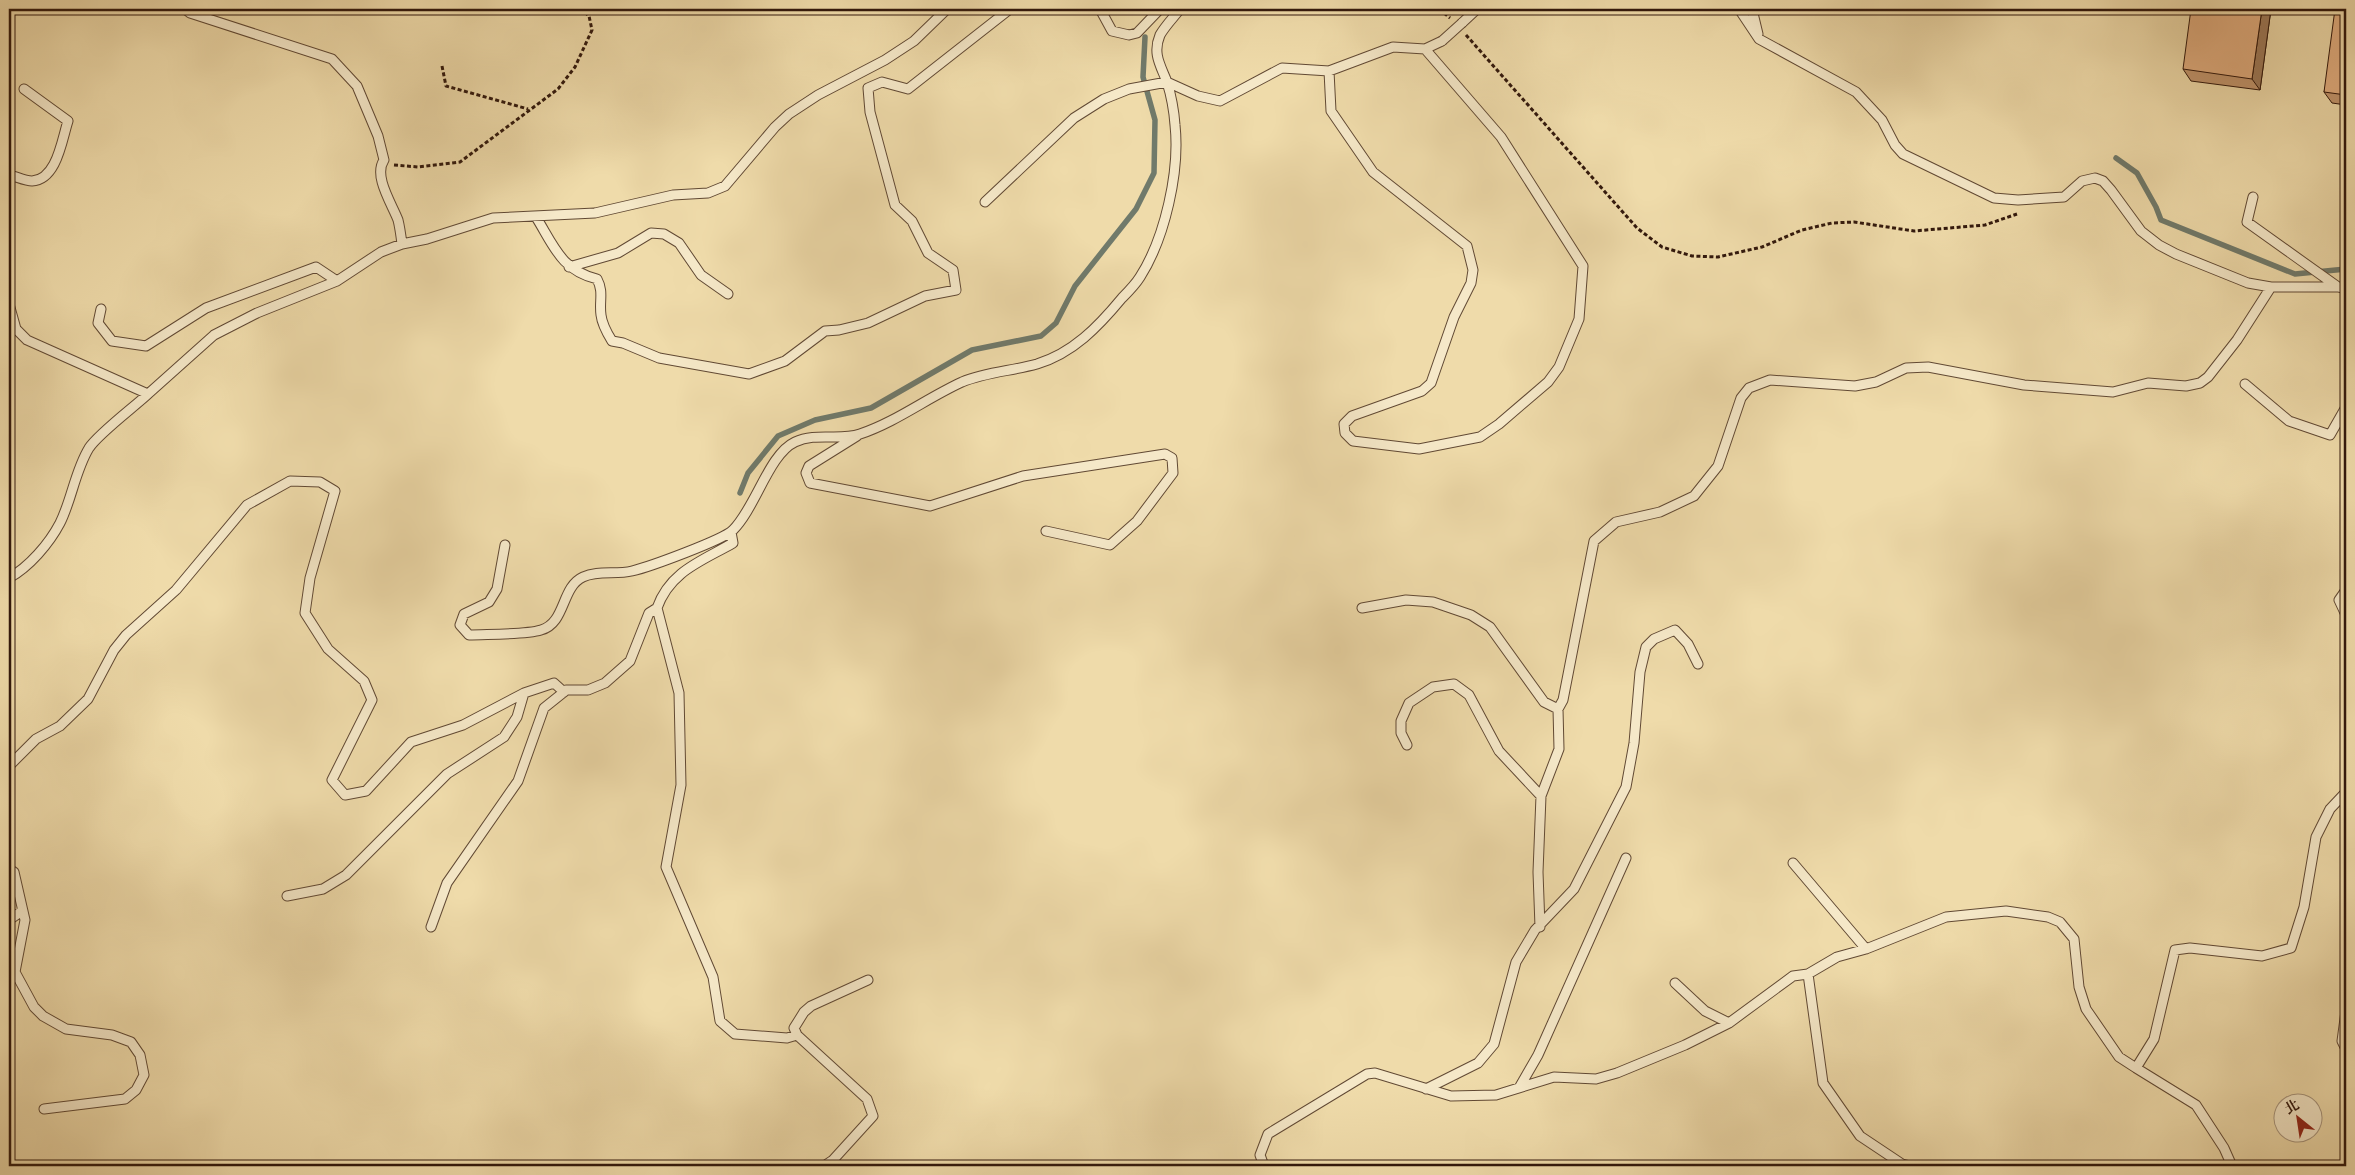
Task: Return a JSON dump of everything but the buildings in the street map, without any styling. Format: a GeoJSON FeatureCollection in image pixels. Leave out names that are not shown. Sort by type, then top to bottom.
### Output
{"type":"FeatureCollection","features":[{"type":"Feature","properties":{"kind":"lane"},"geometry":{"type":"LineString","coordinates":[[185,9],[190,13],[332,59],[357,86],[378,136],[384,160],[381,164],[383,184],[398,222],[402,244]]}},
{"type":"Feature","properties":{"kind":"lane"},"geometry":{"type":"LineString","coordinates":[[9,578],[20,572],[37,554],[60,523],[81,462],[91,446],[214,335],[257,313],[337,281],[380,252],[402,244],[427,239],[493,218],[536,217],[595,212],[673,195],[708,193],[725,186],[775,127],[789,114],[818,95],[885,60],[914,41],[947,9]]}},
{"type":"Feature","properties":{"kind":"lane"},"geometry":{"type":"LineString","coordinates":[[536,217],[569,267],[580,275],[597,279],[602,288],[600,313],[612,341],[659,358],[749,374],[785,361],[826,331],[868,323],[925,296],[956,290],[953,270],[928,253],[912,221],[895,205],[870,112],[868,88],[882,82],[908,89],[1010,9]]}},
{"type":"Feature","properties":{"kind":"lane"},"geometry":{"type":"LineString","coordinates":[[1100,9],[1112,31],[1129,35],[1137,33],[1160,9]]}},
{"type":"Feature","properties":{"kind":"lane"},"geometry":{"type":"LineString","coordinates":[[1046,531],[1110,545],[1137,521],[1173,473],[1172,458],[1165,454],[1023,476],[930,506],[810,484],[806,473],[809,466],[857,436],[893,420],[961,383],[982,375],[1037,364],[1070,350],[1100,324],[1139,278],[1158,241],[1176,164],[1175,126],[1167,82],[1157,60],[1160,37],[1180,9]]}},
{"type":"Feature","properties":{"kind":"lane"},"geometry":{"type":"LineString","coordinates":[[985,202],[1074,118],[1104,99],[1129,89],[1167,82],[1198,96],[1220,101],[1282,68],[1329,71],[1394,47],[1425,49],[1442,41],[1477,9]]}},
{"type":"Feature","properties":{"kind":"lane"},"geometry":{"type":"LineString","coordinates":[[1739,9],[1760,39],[1856,92],[1882,120],[1895,145],[1903,154],[1994,198],[2018,200],[2064,197],[2082,181],[2095,178],[2103,181],[2141,230],[2159,246],[2248,283],[2272,287],[2342,288]]}},
{"type":"Feature","properties":{"kind":"lane"},"geometry":{"type":"LineString","coordinates":[[1752,9],[1760,39]]}},
{"type":"Feature","properties":{"kind":"lane"},"geometry":{"type":"LineString","coordinates":[[1329,71],[1331,111],[1374,172],[1467,246],[1473,270],[1471,283],[1454,317],[1431,383],[1422,391],[1352,416],[1344,424],[1345,433],[1353,440],[1419,449],[1480,437],[1499,424],[1548,382],[1559,367],[1579,319],[1583,266],[1501,137],[1425,49]]}},
{"type":"Feature","properties":{"kind":"lane"},"geometry":{"type":"LineString","coordinates":[[9,174],[32,181],[46,175],[53,166],[68,120],[24,89]]}},
{"type":"Feature","properties":{"kind":"lane"},"geometry":{"type":"LineString","coordinates":[[2253,197],[2247,222],[2342,288]]}},
{"type":"Feature","properties":{"kind":"lane"},"geometry":{"type":"LineString","coordinates":[[569,267],[618,253],[651,234],[664,234],[679,243],[701,275],[728,294]]}},
{"type":"Feature","properties":{"kind":"lane"},"geometry":{"type":"LineString","coordinates":[[101,309],[98,323],[112,341],[146,346],[206,308],[316,267],[337,281]]}},
{"type":"Feature","properties":{"kind":"lane"},"geometry":{"type":"LineString","coordinates":[[1540,927],[1538,872],[1541,796],[1559,750],[1558,709],[1563,700],[1594,541],[1616,522],[1660,512],[1694,496],[1718,466],[1741,398],[1750,388],[1770,380],[1855,386],[1876,382],[1906,368],[1928,367],[2024,385],[2113,392],[2148,383],[2186,386],[2200,383],[2208,377],[2238,340],[2272,287]]}},
{"type":"Feature","properties":{"kind":"lane"},"geometry":{"type":"LineString","coordinates":[[9,304],[16,329],[27,340],[148,394]]}},
{"type":"Feature","properties":{"kind":"lane"},"geometry":{"type":"LineString","coordinates":[[2245,384],[2289,421],[2330,435],[2346,407]]}},
{"type":"Feature","properties":{"kind":"lane"},"geometry":{"type":"LineString","coordinates":[[505,545],[497,589],[489,602],[464,614],[460,624],[470,635],[541,630],[552,623],[560,614],[571,588],[581,578],[593,574],[631,572],[712,542],[732,532],[748,511],[780,452],[792,443],[817,436],[857,436]]}},
{"type":"Feature","properties":{"kind":"lane"},"geometry":{"type":"LineString","coordinates":[[9,766],[36,740],[60,726],[88,699],[114,650],[126,635],[176,590],[247,505],[290,481],[320,482],[335,492],[310,578],[305,613],[328,649],[364,681],[372,700],[332,780],[344,795],[366,791],[411,742],[463,725],[524,693],[554,683],[564,692]]}},
{"type":"Feature","properties":{"kind":"lane"},"geometry":{"type":"LineString","coordinates":[[732,532],[733,542],[684,569],[662,594],[657,608],[679,693],[681,785],[666,867],[713,977],[720,1021],[736,1034],[787,1038],[797,1035]]}},
{"type":"Feature","properties":{"kind":"lane"},"geometry":{"type":"LineString","coordinates":[[2346,590],[2339,600],[2346,615]]}},
{"type":"Feature","properties":{"kind":"lane"},"geometry":{"type":"LineString","coordinates":[[1362,608],[1406,600],[1433,602],[1471,615],[1490,628],[1544,702],[1558,709]]}},
{"type":"Feature","properties":{"kind":"lane"},"geometry":{"type":"LineString","coordinates":[[431,927],[447,883],[518,781],[544,708],[566,690],[588,690],[604,683],[630,661],[649,613],[657,608]]}},
{"type":"Feature","properties":{"kind":"lane"},"geometry":{"type":"LineString","coordinates":[[1426,1089],[1478,1063],[1494,1044],[1516,962],[1535,930],[1540,927],[1574,889],[1626,787],[1634,743],[1640,672],[1646,647],[1654,639],[1675,630],[1688,644],[1698,664]]}},
{"type":"Feature","properties":{"kind":"lane"},"geometry":{"type":"LineString","coordinates":[[1407,745],[1400,733],[1401,721],[1409,703],[1433,687],[1454,684],[1469,695],[1500,751],[1541,796]]}},
{"type":"Feature","properties":{"kind":"lane"},"geometry":{"type":"LineString","coordinates":[[288,896],[323,889],[346,875],[447,774],[504,737],[517,717],[524,693]]}},
{"type":"Feature","properties":{"kind":"lane"},"geometry":{"type":"LineString","coordinates":[[2136,1068],[2154,1039],[2175,950],[2190,948],[2262,956],[2291,948],[2304,907],[2316,837],[2330,809],[2346,792]]}},
{"type":"Feature","properties":{"kind":"lane"},"geometry":{"type":"LineString","coordinates":[[1519,1088],[1538,1055],[1626,858]]}},
{"type":"Feature","properties":{"kind":"lane"},"geometry":{"type":"LineString","coordinates":[[1793,863],[1840,916],[1866,949]]}},
{"type":"Feature","properties":{"kind":"lane"},"geometry":{"type":"LineString","coordinates":[[9,869],[14,872],[25,920],[15,972],[34,1007],[43,1016],[66,1029],[112,1035],[131,1042],[140,1055],[144,1075],[136,1090],[125,1099],[44,1109]]}},
{"type":"Feature","properties":{"kind":"lane"},"geometry":{"type":"LineString","coordinates":[[9,920],[22,911]]}},
{"type":"Feature","properties":{"kind":"lane"},"geometry":{"type":"LineString","coordinates":[[1264,1166],[1260,1154],[1268,1134],[1367,1074],[1376,1073],[1451,1096],[1496,1095],[1554,1077],[1596,1079],[1618,1073],[1685,1045],[1729,1023],[1793,976],[1808,974],[1837,957],[1866,949],[1946,917],[2006,912],[2048,917],[2060,922],[2074,939],[2079,987],[2086,1009],[2120,1056],[2196,1105],[2224,1148],[2232,1166]]}},
{"type":"Feature","properties":{"kind":"lane"},"geometry":{"type":"LineString","coordinates":[[1808,974],[1823,1083],[1860,1136],[1902,1164],[1910,1166]]}},
{"type":"Feature","properties":{"kind":"lane"},"geometry":{"type":"LineString","coordinates":[[824,1166],[833,1160],[873,1116],[867,1099],[797,1035],[794,1028],[804,1012],[811,1006],[868,980]]}},
{"type":"Feature","properties":{"kind":"lane"},"geometry":{"type":"LineString","coordinates":[[1675,982],[1705,1011],[1729,1023]]}},
{"type":"Feature","properties":{"kind":"lane"},"geometry":{"type":"LineString","coordinates":[[2346,1011],[2342,1041],[2346,1049]]}},
{"type":"Feature","properties":{"kind":"lane"},"geometry":{"type":"LineString","coordinates":[[1763,1166],[1778,1166]]}},
{"type":"Feature","properties":{"kind":"path"},"geometry":{"type":"LineString","coordinates":[[381,164],[418,167],[460,162],[558,89],[575,67],[592,30],[589,16],[581,9]]}},
{"type":"Feature","properties":{"kind":"path"},"geometry":{"type":"LineString","coordinates":[[700,9],[738,9]]}},
{"type":"Feature","properties":{"kind":"path"},"geometry":{"type":"LineString","coordinates":[[1439,9],[1460,26],[1637,228],[1662,247],[1692,256],[1718,257],[1762,247],[1802,230],[1832,223],[1854,222],[1914,231],[1985,225],[2020,213]]}},
{"type":"Feature","properties":{"kind":"path"},"geometry":{"type":"LineString","coordinates":[[442,66],[446,86],[529,110]]}},
{"type":"Feature","properties":{"kind":"waterway"},"geometry":{"type":"LineString","coordinates":[[740,493],[748,473],[778,436],[815,420],[871,408],[972,350],[1041,336],[1056,323],[1075,286],[1136,209],[1154,173],[1155,120],[1143,77],[1145,37]]}},
{"type":"Feature","properties":{"kind":"waterway"},"geometry":{"type":"LineString","coordinates":[[2116,158],[2137,173],[2161,220],[2295,274],[2346,269]]}}]}
